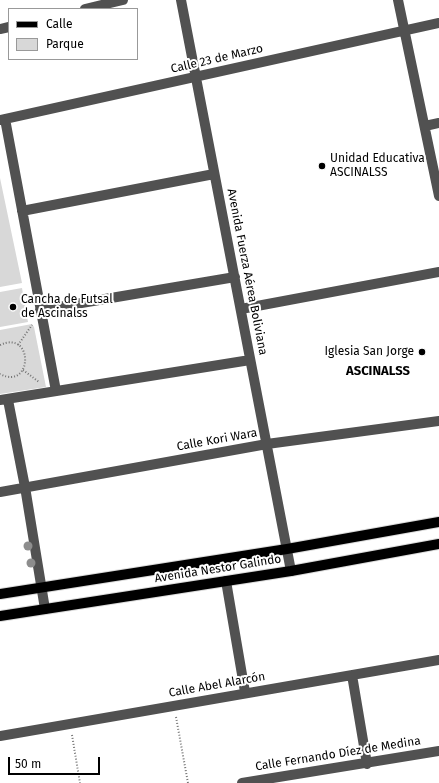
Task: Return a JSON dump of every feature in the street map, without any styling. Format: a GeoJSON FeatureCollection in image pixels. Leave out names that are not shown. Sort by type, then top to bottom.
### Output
{"type":"FeatureCollection","features":[{"type":"Feature","properties":{"kind":"main road","name":"Avenida Nestor Galindo"},"geometry":{"type":"LineString","coordinates":[[0,594],[287,549],[439,522]]}},
{"type":"Feature","properties":{"kind":"main road","name":"Avenida Nestor Galindo"},"geometry":{"type":"LineString","coordinates":[[0,616],[291,571],[439,544]]}},
{"type":"Feature","properties":{"kind":"street"},"geometry":{"type":"LineString","coordinates":[[89,8],[123,0]]}},
{"type":"Feature","properties":{"kind":"street","name":"Avenida Fuerza Aérea Boliviana"},"geometry":{"type":"LineString","coordinates":[[181,0],[291,571]]}},
{"type":"Feature","properties":{"kind":"street"},"geometry":{"type":"LineString","coordinates":[[398,0],[439,196]]}},
{"type":"Feature","properties":{"kind":"street","name":"Calle 23 de Marzo"},"geometry":{"type":"LineString","coordinates":[[2,120],[155,87],[195,76],[405,32],[439,23]]}},
{"type":"Feature","properties":{"kind":"street"},"geometry":{"type":"LineString","coordinates":[[2,120],[22,211],[43,321],[52,392]]}},
{"type":"Feature","properties":{"kind":"street"},"geometry":{"type":"LineString","coordinates":[[425,126],[439,123]]}},
{"type":"Feature","properties":{"kind":"street"},"geometry":{"type":"LineString","coordinates":[[22,211],[214,174]]}},
{"type":"Feature","properties":{"kind":"street"},"geometry":{"type":"LineString","coordinates":[[241,309],[439,272]]}},
{"type":"Feature","properties":{"kind":"street"},"geometry":{"type":"LineString","coordinates":[[40,310],[234,277]]}},
{"type":"Feature","properties":{"kind":"street"},"geometry":{"type":"LineString","coordinates":[[45,609],[25,487],[4,400],[250,360]]}},
{"type":"Feature","properties":{"kind":"street","name":"Calle Kori Wara"},"geometry":{"type":"LineString","coordinates":[[0,492],[267,444],[439,421]]}},
{"type":"Feature","properties":{"kind":"street"},"geometry":{"type":"LineString","coordinates":[[226,581],[245,692]]}},
{"type":"Feature","properties":{"kind":"street","name":"Calle Abel Alarcón"},"geometry":{"type":"LineString","coordinates":[[0,736],[174,706],[245,692],[439,660]]}},
{"type":"Feature","properties":{"kind":"street"},"geometry":{"type":"LineString","coordinates":[[352,675],[367,764]]}},
{"type":"Feature","properties":{"kind":"street","name":"Calle Fernando Díez de Medina"},"geometry":{"type":"LineString","coordinates":[[242,783],[263,781],[439,751]]}},
{"type":"Feature","properties":{"kind":"path"},"geometry":{"type":"LineString","coordinates":[[18,345],[32,324],[43,321]]}},
{"type":"Feature","properties":{"kind":"path"},"geometry":{"type":"LineString","coordinates":[[0,345],[7,343],[18,345],[22,349],[26,359],[22,370],[15,376],[9,377],[0,374]]}},
{"type":"Feature","properties":{"kind":"path"},"geometry":{"type":"LineString","coordinates":[[22,370],[52,392]]}},
{"type":"Feature","properties":{"kind":"path"},"geometry":{"type":"LineString","coordinates":[[174,706],[188,783]]}},
{"type":"Feature","properties":{"kind":"path"},"geometry":{"type":"LineString","coordinates":[[70,724],[80,783]]}},
{"type":"Feature","properties":{"kind":"green space"},"geometry":{"type":"Polygon","coordinates":[[[0,178],[22,283],[0,287],[0,178]]]}},
{"type":"Feature","properties":{"kind":"green space","name":"Cancha de Futsal de Ascinalss"},"geometry":{"type":"Polygon","coordinates":[[[22,288],[28,322],[0,327],[0,292],[22,288]]]}},
{"type":"Feature","properties":{"kind":"green space"},"geometry":{"type":"Polygon","coordinates":[[[32,324],[34,327],[46,387],[0,394],[0,330],[32,324]]]}},
{"type":"Feature","properties":{"kind":"place","name":"Unidad Educativa ASCINALSS"},"geometry":{"type":"Point","coordinates":[322,166]}},
{"type":"Feature","properties":{"kind":"place","name":"Cancha de Futsal de Ascinalss"},"geometry":{"type":"Point","coordinates":[13,307]}},
{"type":"Feature","properties":{"kind":"place","name":"Iglesia San Jorge"},"geometry":{"type":"Point","coordinates":[422,352]}},
{"type":"Feature","properties":{"kind":"district","name":"ASCINALSS"},"geometry":{"type":"Point","coordinates":[378,371]}}]}
